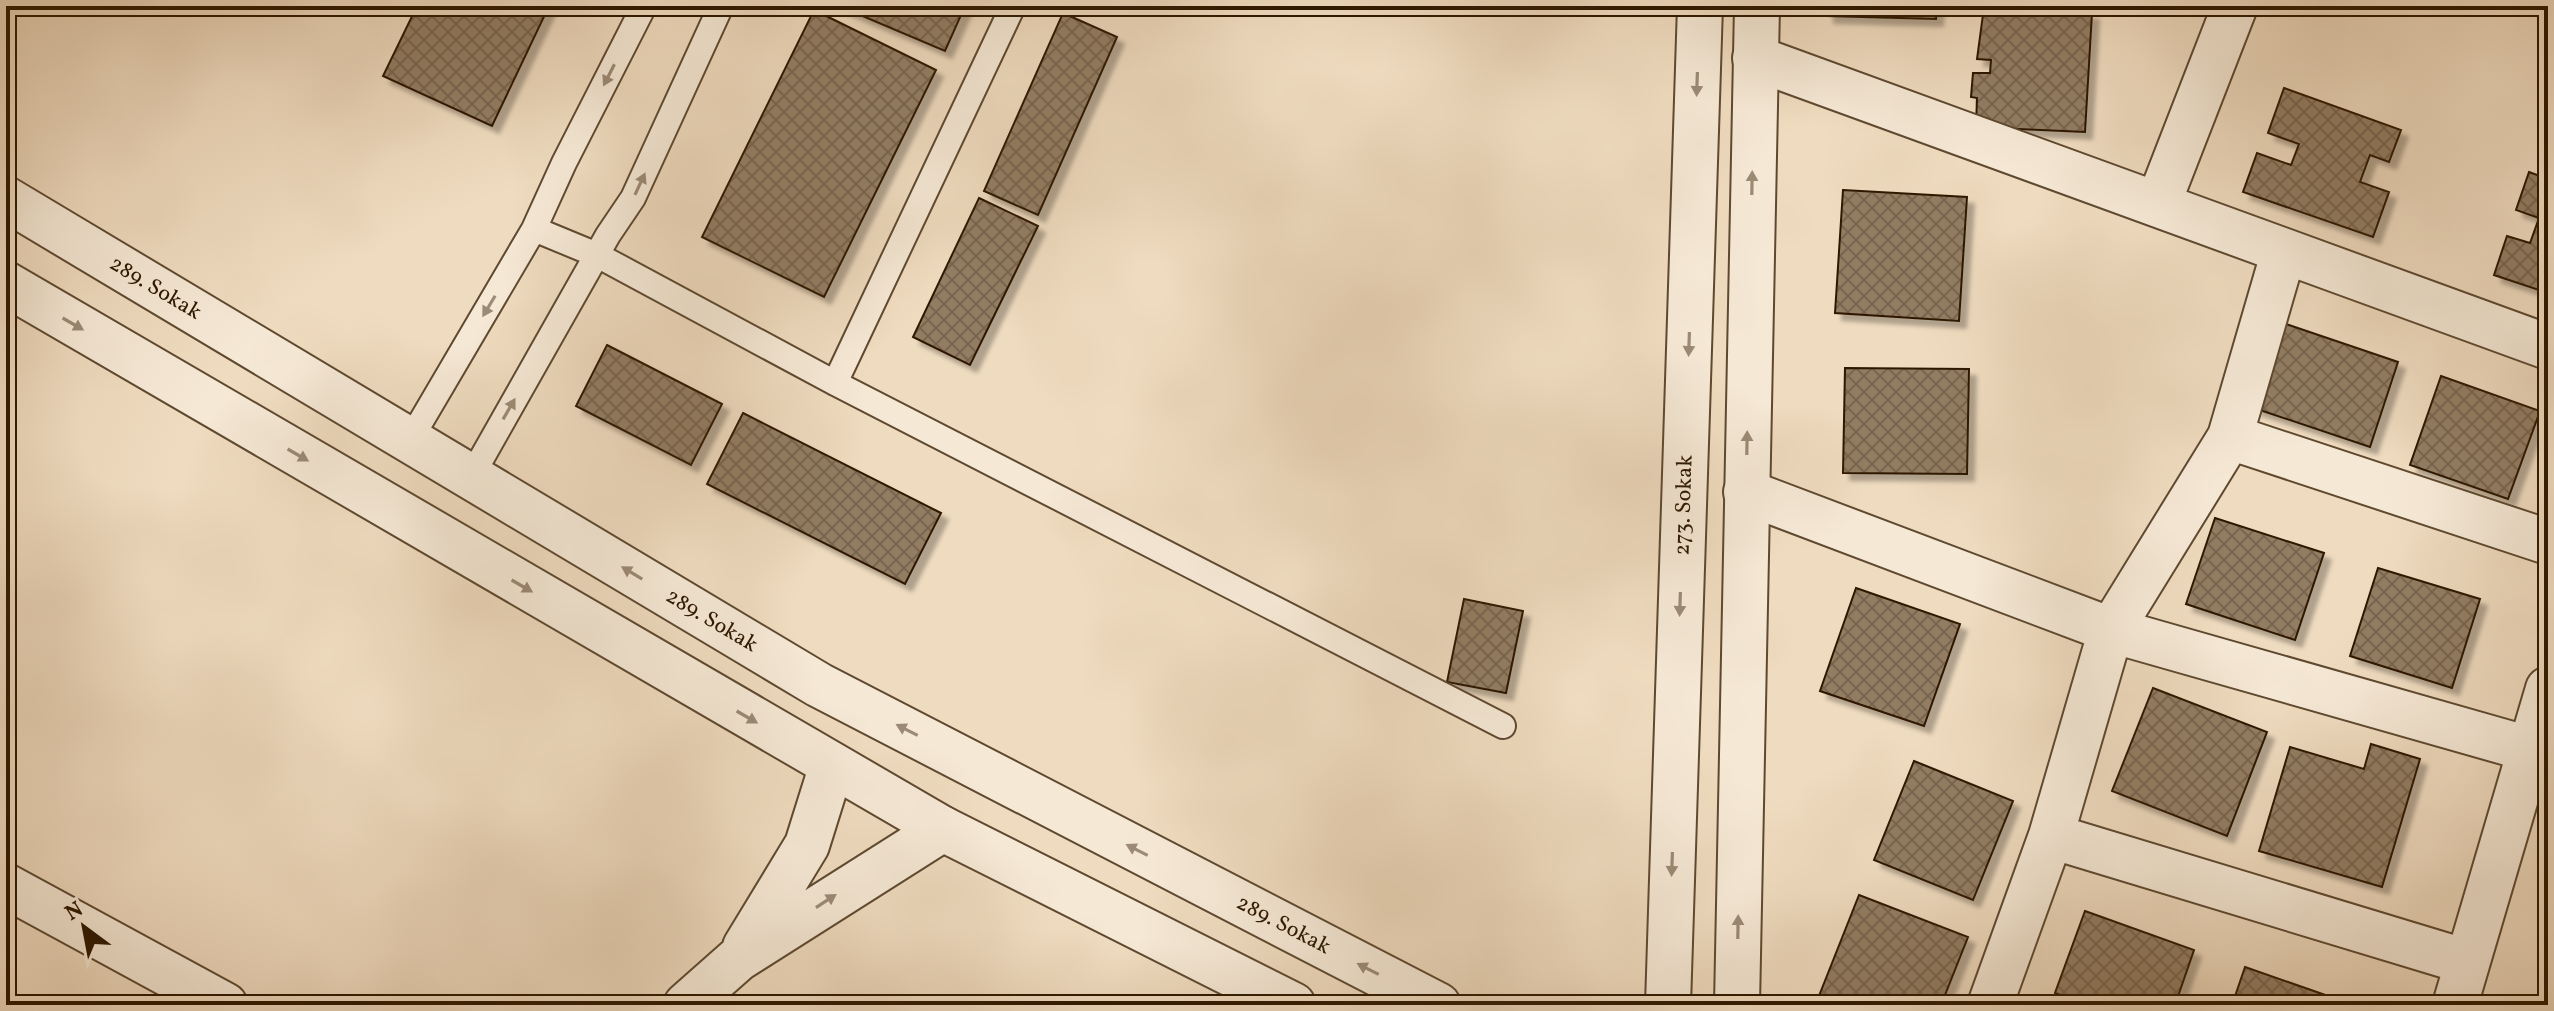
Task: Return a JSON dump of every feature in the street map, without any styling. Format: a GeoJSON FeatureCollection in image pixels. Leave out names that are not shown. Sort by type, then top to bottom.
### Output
{"type":"FeatureCollection","features":[{"type":"Feature","properties":{"kind":"street","name":"273. Sokak"},"geometry":{"type":"LineString","coordinates":[[1668,1005],[1700,6]]}},
{"type":"Feature","properties":{"kind":"street"},"geometry":{"type":"LineString","coordinates":[[1737,1005],[1757,6]]}},
{"type":"Feature","properties":{"kind":"street"},"geometry":{"type":"LineString","coordinates":[[2158,204],[2235,6]]}},
{"type":"Feature","properties":{"kind":"street"},"geometry":{"type":"LineString","coordinates":[[1755,58],[2548,347]]}},
{"type":"Feature","properties":{"kind":"street","name":"289. Sokak"},"geometry":{"type":"LineString","coordinates":[[6,199],[819,685],[1438,1005]]}},
{"type":"Feature","properties":{"kind":"street"},"geometry":{"type":"LineString","coordinates":[[1990,1005],[2051,836],[2111,630],[2230,437],[2284,251]]}},
{"type":"Feature","properties":{"kind":"street"},"geometry":{"type":"LineString","coordinates":[[6,284],[943,829],[1293,1005]]}},
{"type":"Feature","properties":{"kind":"street"},"geometry":{"type":"LineString","coordinates":[[2230,437],[2548,542]]}},
{"type":"Feature","properties":{"kind":"street"},"geometry":{"type":"LineString","coordinates":[[367,496],[410,440]]}},
{"type":"Feature","properties":{"kind":"street"},"geometry":{"type":"LineString","coordinates":[[436,536],[471,477]]}},
{"type":"Feature","properties":{"kind":"street"},"geometry":{"type":"LineString","coordinates":[[1746,492],[2111,630],[2529,749]]}},
{"type":"Feature","properties":{"kind":"street"},"geometry":{"type":"LineString","coordinates":[[2455,1005],[2548,689]]}},
{"type":"Feature","properties":{"kind":"street"},"geometry":{"type":"LineString","coordinates":[[738,959],[807,845],[832,765]]}},
{"type":"Feature","properties":{"kind":"street"},"geometry":{"type":"LineString","coordinates":[[686,1005],[738,959],[943,829]]}},
{"type":"Feature","properties":{"kind":"street"},"geometry":{"type":"LineString","coordinates":[[2051,836],[2467,962]]}},
{"type":"Feature","properties":{"kind":"street"},"geometry":{"type":"LineString","coordinates":[[6,886],[225,1005]]}},
{"type":"Feature","properties":{"kind":"lane"},"geometry":{"type":"LineString","coordinates":[[410,440],[534,229],[644,6]]}},
{"type":"Feature","properties":{"kind":"lane"},"geometry":{"type":"LineString","coordinates":[[471,477],[597,255],[633,198],[721,6]]}},
{"type":"Feature","properties":{"kind":"lane"},"geometry":{"type":"LineString","coordinates":[[835,383],[1013,6]]}},
{"type":"Feature","properties":{"kind":"lane"},"geometry":{"type":"LineString","coordinates":[[534,229],[597,255],[835,383],[1503,726]]}},
{"type":"Feature","properties":{"kind":"building"},"geometry":{"type":"Polygon","coordinates":[[[417,6],[549,6],[492,126],[383,76],[417,6]]]}},
{"type":"Feature","properties":{"kind":"building"},"geometry":{"type":"Polygon","coordinates":[[[839,6],[965,6],[945,51],[839,6]]]}},
{"type":"Feature","properties":{"kind":"building"},"geometry":{"type":"Polygon","coordinates":[[[1827,6],[1937,6],[1936,19],[1827,16],[1827,6]]]}},
{"type":"Feature","properties":{"kind":"building"},"geometry":{"type":"Polygon","coordinates":[[[1984,7],[2092,13],[2085,132],[1976,127],[1977,98],[1971,97],[1973,73],[1990,73],[1991,60],[1977,59],[1984,7]]]}},
{"type":"Feature","properties":{"kind":"building"},"geometry":{"type":"Polygon","coordinates":[[[814,10],[936,70],[824,297],[702,237],[814,10]]]}},
{"type":"Feature","properties":{"kind":"building"},"geometry":{"type":"Polygon","coordinates":[[[1063,13],[1117,37],[1038,215],[984,191],[1063,13]]]}},
{"type":"Feature","properties":{"kind":"building"},"geometry":{"type":"Polygon","coordinates":[[[2284,88],[2401,130],[2389,162],[2370,155],[2360,182],[2389,192],[2373,237],[2243,192],[2257,153],[2291,165],[2299,144],[2268,133],[2284,88]]]}},
{"type":"Feature","properties":{"kind":"building"},"geometry":{"type":"Polygon","coordinates":[[[2529,172],[2548,179],[2548,293],[2494,275],[2507,236],[2530,243],[2539,218],[2516,210],[2529,172]]]}},
{"type":"Feature","properties":{"kind":"building"},"geometry":{"type":"Polygon","coordinates":[[[1843,190],[1967,197],[1959,321],[1835,313],[1843,190]]]}},
{"type":"Feature","properties":{"kind":"building"},"geometry":{"type":"Polygon","coordinates":[[[979,198],[1038,226],[970,365],[913,337],[979,198]]]}},
{"type":"Feature","properties":{"kind":"building"},"geometry":{"type":"Polygon","coordinates":[[[2283,323],[2398,362],[2370,447],[2254,408],[2283,323]]]}},
{"type":"Feature","properties":{"kind":"building"},"geometry":{"type":"Polygon","coordinates":[[[607,345],[722,404],[691,465],[576,406],[607,345]]]}},
{"type":"Feature","properties":{"kind":"building"},"geometry":{"type":"Polygon","coordinates":[[[1845,368],[1969,369],[1967,474],[1843,473],[1845,368]]]}},
{"type":"Feature","properties":{"kind":"building"},"geometry":{"type":"Polygon","coordinates":[[[2441,376],[2540,411],[2508,499],[2410,465],[2441,376]]]}},
{"type":"Feature","properties":{"kind":"building"},"geometry":{"type":"Polygon","coordinates":[[[743,413],[941,513],[905,584],[707,484],[743,413]]]}},
{"type":"Feature","properties":{"kind":"building"},"geometry":{"type":"Polygon","coordinates":[[[2215,518],[2324,553],[2295,640],[2186,604],[2215,518]]]}},
{"type":"Feature","properties":{"kind":"building"},"geometry":{"type":"Polygon","coordinates":[[[2378,568],[2480,599],[2452,688],[2350,656],[2378,568]]]}},
{"type":"Feature","properties":{"kind":"building"},"geometry":{"type":"Polygon","coordinates":[[[1856,588],[1960,624],[1924,726],[1820,691],[1856,588]]]}},
{"type":"Feature","properties":{"kind":"building"},"geometry":{"type":"Polygon","coordinates":[[[1464,599],[1523,611],[1506,693],[1447,682],[1464,599]]]}},
{"type":"Feature","properties":{"kind":"building"},"geometry":{"type":"Polygon","coordinates":[[[2153,688],[2267,732],[2227,836],[2112,791],[2153,688]]]}},
{"type":"Feature","properties":{"kind":"building"},"geometry":{"type":"Polygon","coordinates":[[[2371,744],[2420,759],[2382,887],[2259,851],[2290,747],[2364,769],[2371,744]]]}},
{"type":"Feature","properties":{"kind":"building"},"geometry":{"type":"Polygon","coordinates":[[[1914,761],[2013,801],[1973,900],[1874,860],[1914,761]]]}},
{"type":"Feature","properties":{"kind":"building"},"geometry":{"type":"Polygon","coordinates":[[[1859,895],[1968,937],[1941,1005],[1827,1005],[1817,1001],[1859,895]]]}},
{"type":"Feature","properties":{"kind":"building"},"geometry":{"type":"Polygon","coordinates":[[[2085,911],[2194,950],[2175,1005],[2088,1005],[2055,993],[2085,911]]]}},
{"type":"Feature","properties":{"kind":"building"},"geometry":{"type":"Polygon","coordinates":[[[2245,967],[2354,1005],[2232,1005],[2245,967]]]}}]}
